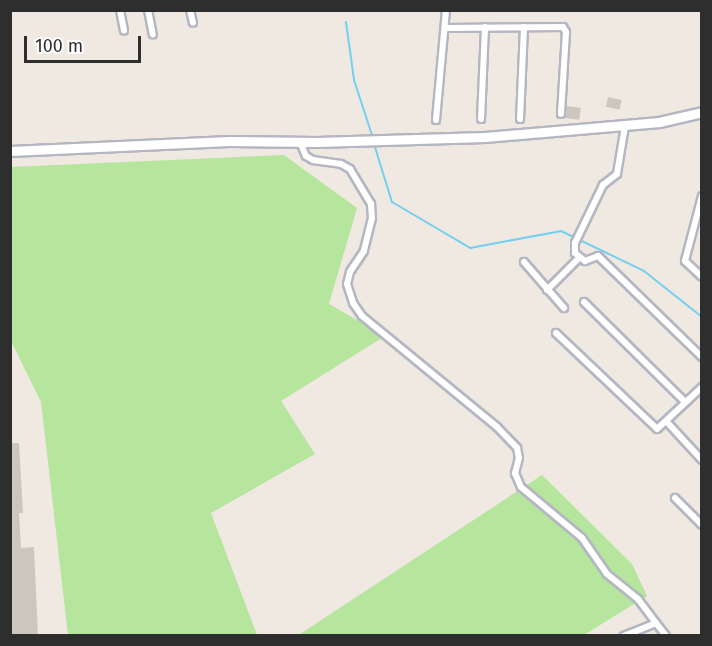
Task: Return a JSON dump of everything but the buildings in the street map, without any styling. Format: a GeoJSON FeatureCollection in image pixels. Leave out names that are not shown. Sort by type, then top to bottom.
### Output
{"type":"FeatureCollection","features":[{"type":"Feature","properties":{"kind":"street"},"geometry":{"type":"LineString","coordinates":[[120,10],[124,31]]}},
{"type":"Feature","properties":{"kind":"street"},"geometry":{"type":"LineString","coordinates":[[148,10],[153,35]]}},
{"type":"Feature","properties":{"kind":"street"},"geometry":{"type":"LineString","coordinates":[[190,10],[193,23]]}},
{"type":"Feature","properties":{"kind":"street"},"geometry":{"type":"LineString","coordinates":[[436,120],[446,10]]}},
{"type":"Feature","properties":{"kind":"street"},"geometry":{"type":"LineString","coordinates":[[481,119],[485,27]]}},
{"type":"Feature","properties":{"kind":"street"},"geometry":{"type":"LineString","coordinates":[[520,119],[524,27]]}},
{"type":"Feature","properties":{"kind":"street"},"geometry":{"type":"LineString","coordinates":[[445,28],[563,27],[566,29],[561,114]]}},
{"type":"Feature","properties":{"kind":"street"},"geometry":{"type":"LineString","coordinates":[[10,151],[217,141],[300,142],[485,136],[625,126],[659,122],[702,112]]}},
{"type":"Feature","properties":{"kind":"street"},"geometry":{"type":"LineString","coordinates":[[625,126],[617,174],[603,185],[579,234],[574,250],[579,258],[589,261],[598,256],[702,357]]}},
{"type":"Feature","properties":{"kind":"street"},"geometry":{"type":"LineString","coordinates":[[300,142],[306,156],[313,160],[342,164],[350,169],[371,204],[372,218],[364,251],[350,272],[347,284],[353,303],[362,316],[496,427],[517,448],[519,458],[515,472],[521,487],[582,538],[607,574],[638,599],[666,636]]}},
{"type":"Feature","properties":{"kind":"street"},"geometry":{"type":"LineString","coordinates":[[702,196],[685,261],[702,277]]}},
{"type":"Feature","properties":{"kind":"street"},"geometry":{"type":"LineString","coordinates":[[548,290],[579,258]]}},
{"type":"Feature","properties":{"kind":"street"},"geometry":{"type":"LineString","coordinates":[[524,262],[564,308]]}},
{"type":"Feature","properties":{"kind":"street"},"geometry":{"type":"LineString","coordinates":[[584,302],[685,402]]}},
{"type":"Feature","properties":{"kind":"street"},"geometry":{"type":"LineString","coordinates":[[556,333],[657,429],[702,387]]}},
{"type":"Feature","properties":{"kind":"street"},"geometry":{"type":"LineString","coordinates":[[696,392],[702,398]]}},
{"type":"Feature","properties":{"kind":"street"},"geometry":{"type":"LineString","coordinates":[[666,421],[702,460]]}},
{"type":"Feature","properties":{"kind":"street"},"geometry":{"type":"LineString","coordinates":[[675,498],[702,525]]}},
{"type":"Feature","properties":{"kind":"street"},"geometry":{"type":"LineString","coordinates":[[624,636],[657,623]]}},
{"type":"Feature","properties":{"kind":"green space"},"geometry":{"type":"Polygon","coordinates":[[[284,155],[357,208],[329,304],[385,336],[281,401],[315,454],[211,513],[257,635],[68,635],[41,402],[11,341],[11,167],[284,155]]]}},
{"type":"Feature","properties":{"kind":"green space"},"geometry":{"type":"Polygon","coordinates":[[[542,475],[632,564],[647,596],[584,635],[297,636],[542,475]]]}},
{"type":"Feature","properties":{"kind":"waterway"},"geometry":{"type":"LineString","coordinates":[[346,22],[354,80],[373,138]]}},
{"type":"Feature","properties":{"kind":"waterway"},"geometry":{"type":"LineString","coordinates":[[374,144],[392,202],[470,248],[561,231],[644,271],[702,317]]}}]}
